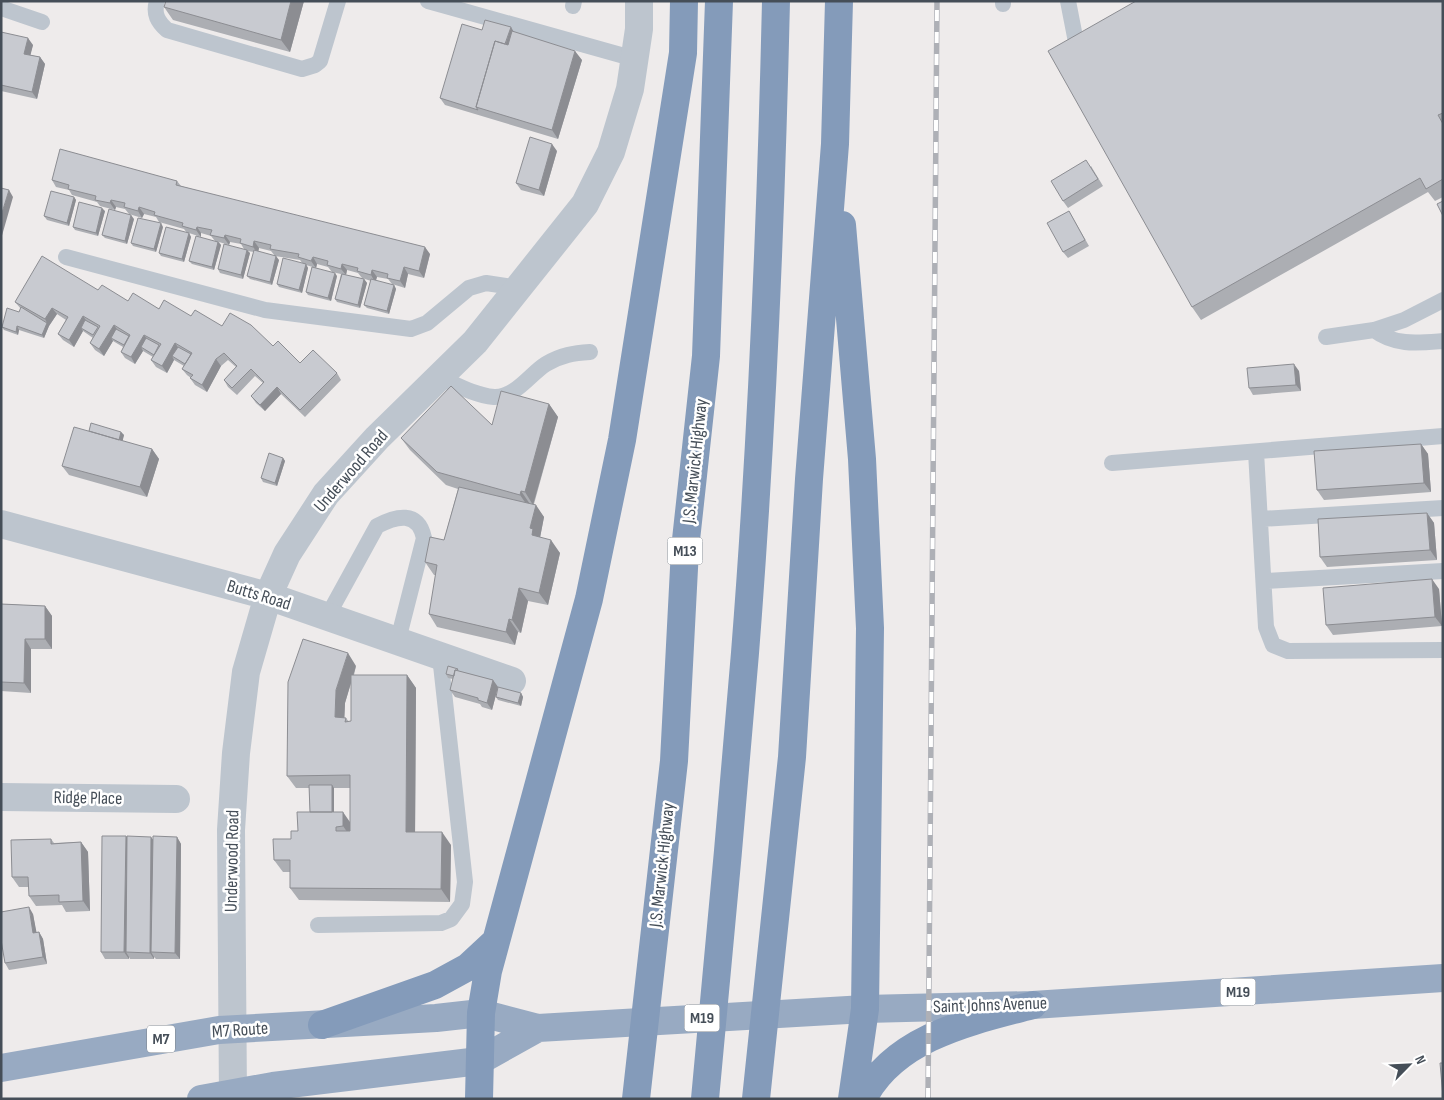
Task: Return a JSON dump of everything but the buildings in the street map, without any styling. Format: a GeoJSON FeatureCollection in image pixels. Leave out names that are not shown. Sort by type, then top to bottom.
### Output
{"type":"FeatureCollection","features":[{"type":"Feature","properties":{"kind":"highway"},"geometry":{"type":"LineString","coordinates":[[479,1099],[481,1013],[496,941],[589,599],[622,440],[683,53],[684,1]]}},
{"type":"Feature","properties":{"kind":"highway","name":"J.S. Marwick Highway"},"geometry":{"type":"LineString","coordinates":[[636,1099],[674,761],[685,549],[706,356],[719,1]]}},
{"type":"Feature","properties":{"kind":"highway"},"geometry":{"type":"LineString","coordinates":[[705,1099],[745,652],[760,427],[772,170],[776,1]]}},
{"type":"Feature","properties":{"kind":"highway"},"geometry":{"type":"LineString","coordinates":[[756,1099],[792,757],[809,480],[835,144],[839,1]]}},
{"type":"Feature","properties":{"kind":"highway"},"geometry":{"type":"LineString","coordinates":[[835,144],[862,459],[870,628],[852,1010],[852,1099]]}},
{"type":"Feature","properties":{"kind":"highway"},"geometry":{"type":"LineString","coordinates":[[322,1025],[436,985],[468,967],[496,941]]}},
{"type":"Feature","properties":{"kind":"highway","name":"Saint Johns Avenue"},"geometry":{"type":"LineString","coordinates":[[481,1013],[551,1027],[899,1008],[967,1014],[1033,1005],[1443,978]]}},
{"type":"Feature","properties":{"kind":"highway","name":"M7 Route"},"geometry":{"type":"LineString","coordinates":[[1,1068],[219,1030],[322,1025],[481,1013]]}},
{"type":"Feature","properties":{"kind":"highway"},"geometry":{"type":"LineString","coordinates":[[862,1099],[882,1071],[903,1053],[967,1014]]}},
{"type":"Feature","properties":{"kind":"highway","name":"Saint Johns Avenue"},"geometry":{"type":"LineString","coordinates":[[479,1061],[551,1027]]}},
{"type":"Feature","properties":{"kind":"highway"},"geometry":{"type":"LineString","coordinates":[[201,1099],[273,1086],[479,1061]]}},
{"type":"Feature","properties":{"kind":"street","name":"Underwood Road"},"geometry":{"type":"LineString","coordinates":[[233,1099],[232,830],[236,753],[246,672],[268,596],[287,554],[326,494],[377,438],[475,342],[586,204],[611,152],[621,125],[635,59],[639,29],[639,1]]}},
{"type":"Feature","properties":{"kind":"street","name":"Butts Road"},"geometry":{"type":"LineString","coordinates":[[1,524],[268,596],[512,681]]}},
{"type":"Feature","properties":{"kind":"street","name":"Ridge Place"},"geometry":{"type":"LineString","coordinates":[[1,797],[176,799]]}},
{"type":"Feature","properties":{"kind":"lane"},"geometry":{"type":"LineString","coordinates":[[157,1],[155,8],[159,23],[167,30],[302,68],[315,65],[320,61],[338,1]]}},
{"type":"Feature","properties":{"kind":"lane"},"geometry":{"type":"LineString","coordinates":[[428,1],[635,59]]}},
{"type":"Feature","properties":{"kind":"lane"},"geometry":{"type":"LineString","coordinates":[[1068,1],[1075,37]]}},
{"type":"Feature","properties":{"kind":"lane"},"geometry":{"type":"LineString","coordinates":[[1,8],[42,22]]}},
{"type":"Feature","properties":{"kind":"lane"},"geometry":{"type":"LineString","coordinates":[[66,257],[265,310],[411,329],[427,322],[469,288],[486,283],[519,288]]}},
{"type":"Feature","properties":{"kind":"lane"},"geometry":{"type":"LineString","coordinates":[[1326,337],[1374,330],[1442,304]]}},
{"type":"Feature","properties":{"kind":"lane"},"geometry":{"type":"LineString","coordinates":[[1374,330],[1385,338],[1402,342],[1443,341]]}},
{"type":"Feature","properties":{"kind":"lane"},"geometry":{"type":"LineString","coordinates":[[439,377],[474,393],[496,397],[508,393],[544,365],[556,359],[568,354],[590,352]]}},
{"type":"Feature","properties":{"kind":"lane"},"geometry":{"type":"LineString","coordinates":[[1112,463],[1443,436]]}},
{"type":"Feature","properties":{"kind":"lane"},"geometry":{"type":"LineString","coordinates":[[1256,452],[1265,581],[1266,627],[1269,638],[1279,649],[1288,651],[1443,650]]}},
{"type":"Feature","properties":{"kind":"lane"},"geometry":{"type":"LineString","coordinates":[[1261,519],[1443,508]]}},
{"type":"Feature","properties":{"kind":"lane"},"geometry":{"type":"LineString","coordinates":[[328,617],[376,526],[400,516],[418,523],[423,530],[424,538],[398,640]]}},
{"type":"Feature","properties":{"kind":"lane"},"geometry":{"type":"LineString","coordinates":[[1265,581],[1443,571]]}},
{"type":"Feature","properties":{"kind":"lane"},"geometry":{"type":"LineString","coordinates":[[318,925],[441,923],[451,919],[462,904],[465,882],[462,844],[440,656]]}},
{"type":"Feature","properties":{"kind":"railway"},"geometry":{"type":"LineString","coordinates":[[928,1099],[937,1]]}}]}
